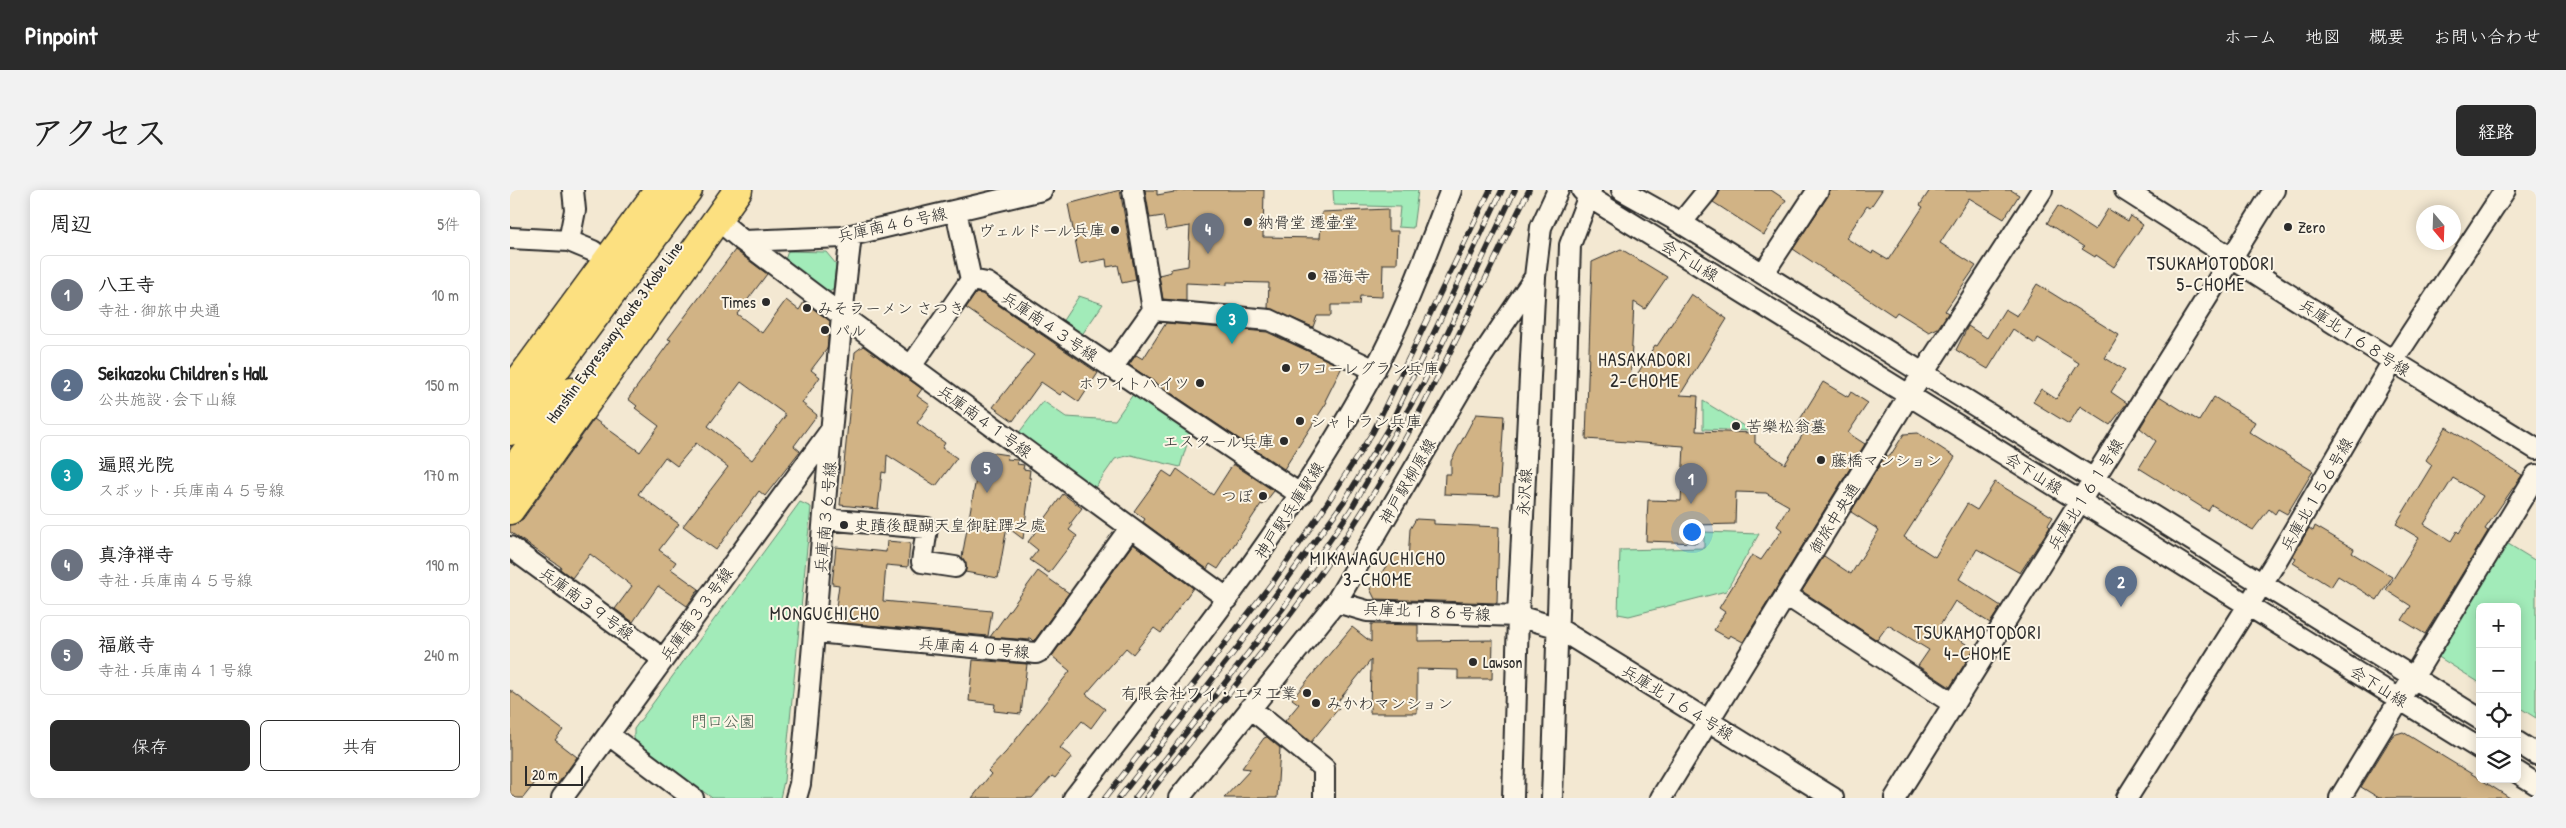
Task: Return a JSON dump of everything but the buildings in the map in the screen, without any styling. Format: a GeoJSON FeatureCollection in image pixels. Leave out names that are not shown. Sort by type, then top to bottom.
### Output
{"type":"FeatureCollection","features":[{"type":"Feature","properties":{"kind":"highway"},"geometry":{"type":"LineString","coordinates":[[510,363],[581,246],[637,190]]}},
{"type":"Feature","properties":{"kind":"highway"},"geometry":{"type":"LineString","coordinates":[[510,392],[659,190]]}},
{"type":"Feature","properties":{"kind":"highway"},"geometry":{"type":"LineString","coordinates":[[510,431],[688,190]]}},
{"type":"Feature","properties":{"kind":"highway","name":"Hanshin Expressway Route 3 Kobe Line"},"geometry":{"type":"LineString","coordinates":[[510,474],[582,378],[716,190]]}},
{"type":"Feature","properties":{"kind":"highway"},"geometry":{"type":"LineString","coordinates":[[510,510],[738,190]]}},
{"type":"Feature","properties":{"kind":"street"},"geometry":{"type":"LineString","coordinates":[[510,238],[581,246],[573,190]]}},
{"type":"Feature","properties":{"kind":"street","name":"兵庫南４６号線"},"geometry":{"type":"LineString","coordinates":[[743,241],[851,235],[1042,190]]}},
{"type":"Feature","properties":{"kind":"street"},"geometry":{"type":"LineString","coordinates":[[1112,368],[1152,310],[1133,190]]}},
{"type":"Feature","properties":{"kind":"street","name":"神戸駅兵庫駅線"},"geometry":{"type":"LineString","coordinates":[[1074,798],[1228,599],[1301,495],[1374,370],[1412,290],[1451,190]]}},
{"type":"Feature","properties":{"kind":"street","name":"永沢線"},"geometry":{"type":"LineString","coordinates":[[1513,798],[1518,616],[1535,276],[1541,226],[1558,190]]}},
{"type":"Feature","properties":{"kind":"street","name":"会下山線"},"geometry":{"type":"LineString","coordinates":[[1622,190],[1681,223],[2092,480],[2476,717]]}},
{"type":"Feature","properties":{"kind":"street"},"geometry":{"type":"LineString","coordinates":[[1681,223],[1708,190]]}},
{"type":"Feature","properties":{"kind":"street"},"geometry":{"type":"LineString","coordinates":[[1763,274],[1818,190]]}},
{"type":"Feature","properties":{"kind":"street","name":"御旅中央通"},"geometry":{"type":"LineString","coordinates":[[1661,798],[1909,395],[2042,190]]}},
{"type":"Feature","properties":{"kind":"street","name":"兵庫北１６８号線"},"geometry":{"type":"LineString","coordinates":[[2125,190],[2393,361],[2536,448]]}},
{"type":"Feature","properties":{"kind":"street","name":"兵庫北１６１号線"},"geometry":{"type":"LineString","coordinates":[[1895,798],[2274,190]]}},
{"type":"Feature","properties":{"kind":"street","name":"兵庫北１５６号線"},"geometry":{"type":"LineString","coordinates":[[2127,798],[2262,584],[2393,361],[2505,190]]}},
{"type":"Feature","properties":{"kind":"street"},"geometry":{"type":"LineString","coordinates":[[1552,798],[1556,627],[1570,245],[1588,192]]}},
{"type":"Feature","properties":{"kind":"street","name":"会下山線"},"geometry":{"type":"LineString","coordinates":[[1588,192],[1909,395],[2476,746]]}},
{"type":"Feature","properties":{"kind":"street"},"geometry":{"type":"LineString","coordinates":[[911,366],[971,280],[956,211]]}},
{"type":"Feature","properties":{"kind":"street"},"geometry":{"type":"LineString","coordinates":[[717,219],[743,241]]}},
{"type":"Feature","properties":{"kind":"street","name":"兵庫南３６号線"},"geometry":{"type":"LineString","coordinates":[[796,798],[800,784],[816,632],[841,315],[851,235]]}},
{"type":"Feature","properties":{"kind":"street","name":"兵庫南４１号線"},"geometry":{"type":"LineString","coordinates":[[743,241],[1228,599]]}},
{"type":"Feature","properties":{"kind":"street","name":"神戸駅柳原線"},"geometry":{"type":"LineString","coordinates":[[1179,798],[1336,602],[1470,374],[1535,276]]}},
{"type":"Feature","properties":{"kind":"street","name":"兵庫南４３号線"},"geometry":{"type":"LineString","coordinates":[[971,280],[987,283],[1301,495]]}},
{"type":"Feature","properties":{"kind":"street"},"geometry":{"type":"LineString","coordinates":[[1152,310],[1270,320],[1374,370]]}},
{"type":"Feature","properties":{"kind":"street","name":"兵庫南３３号線"},"geometry":{"type":"LineString","coordinates":[[562,798],[832,430]]}},
{"type":"Feature","properties":{"kind":"street"},"geometry":{"type":"LineString","coordinates":[[2340,798],[2536,475]]}},
{"type":"Feature","properties":{"kind":"street"},"geometry":{"type":"LineString","coordinates":[[824,519],[927,528],[922,562],[955,567]]}},
{"type":"Feature","properties":{"kind":"street","name":"兵庫南４０号線"},"geometry":{"type":"LineString","coordinates":[[816,632],[1036,653],[1042,650],[1130,528]]}},
{"type":"Feature","properties":{"kind":"street","name":"兵庫南３９号線"},"geometry":{"type":"LineString","coordinates":[[510,547],[663,659]]}},
{"type":"Feature","properties":{"kind":"street"},"geometry":{"type":"LineString","coordinates":[[1786,595],[1954,704]]}},
{"type":"Feature","properties":{"kind":"street","name":"兵庫北１８６号線"},"geometry":{"type":"LineString","coordinates":[[1336,602],[1366,611],[1518,616]]}},
{"type":"Feature","properties":{"kind":"street","name":"兵庫北１６４号線"},"geometry":{"type":"LineString","coordinates":[[1518,616],[1556,627],[1709,722],[1812,793],[1833,798]]}},
{"type":"Feature","properties":{"kind":"street"},"geometry":{"type":"LineString","coordinates":[[1250,708],[1324,768],[1324,798]]}},
{"type":"Feature","properties":{"kind":"street"},"geometry":{"type":"LineString","coordinates":[[609,735],[693,798]]}},
{"type":"Feature","properties":{"kind":"street"},"geometry":{"type":"LineString","coordinates":[[2521,745],[2536,754]]}},
{"type":"Feature","properties":{"kind":"street"},"geometry":{"type":"LineString","coordinates":[[2521,775],[2536,784]]}},
{"type":"Feature","properties":{"kind":"green space"},"geometry":{"type":"Polygon","coordinates":[[[1333,190],[1418,190],[1413,228],[1398,227],[1400,207],[1334,205],[1333,190]]]}},
{"type":"Feature","properties":{"kind":"green space"},"geometry":{"type":"Polygon","coordinates":[[[788,251],[826,252],[836,264],[833,290],[824,294],[784,263],[788,251]]]}},
{"type":"Feature","properties":{"kind":"green space"},"geometry":{"type":"Polygon","coordinates":[[[1079,296],[1103,304],[1079,339],[1060,325],[1079,296]]]}},
{"type":"Feature","properties":{"kind":"green space"},"geometry":{"type":"Polygon","coordinates":[[[1134,393],[1191,431],[1180,467],[1131,455],[1115,459],[1094,489],[1018,434],[1043,401],[1066,417],[1115,420],[1134,393]]]}},
{"type":"Feature","properties":{"kind":"green space"},"geometry":{"type":"Polygon","coordinates":[[[1703,401],[1752,431],[1703,429],[1703,401]]]}},
{"type":"Feature","properties":{"kind":"green space","name":"門口公園"},"geometry":{"type":"Polygon","coordinates":[[[800,502],[811,507],[784,781],[780,798],[712,798],[634,740],[634,729],[800,502]]]}},
{"type":"Feature","properties":{"kind":"green space"},"geometry":{"type":"Polygon","coordinates":[[[1704,532],[1759,534],[1726,591],[1629,616],[1618,614],[1620,550],[1704,548],[1704,532]]]}},
{"type":"Feature","properties":{"kind":"green space"},"geometry":{"type":"Polygon","coordinates":[[[2505,542],[2536,561],[2536,718],[2521,709],[2521,603],[2476,603],[2476,680],[2437,656],[2505,542]]]}},
{"type":"Feature","properties":{"kind":"railway"},"geometry":{"type":"LineString","coordinates":[[1105,798],[1275,579],[1373,432],[1490,190]]}},
{"type":"Feature","properties":{"kind":"railway"},"geometry":{"type":"LineString","coordinates":[[1119,798],[1237,648],[1345,500],[1389,427],[1502,190]]}},
{"type":"Feature","properties":{"kind":"railway"},"geometry":{"type":"LineString","coordinates":[[1135,798],[1284,607],[1350,511],[1424,382],[1515,190]]}},
{"type":"Feature","properties":{"kind":"railway"},"geometry":{"type":"LineString","coordinates":[[1146,798],[1291,614],[1370,499],[1413,424],[1529,190]]}},
{"type":"Feature","properties":{"kind":"place","name":"納骨堂 遷壷堂"},"geometry":{"type":"Point","coordinates":[1248,222]}},
{"type":"Feature","properties":{"kind":"place","name":"Zero"},"geometry":{"type":"Point","coordinates":[2288,227]}},
{"type":"Feature","properties":{"kind":"place","name":"ヴェルドール兵庫"},"geometry":{"type":"Point","coordinates":[1115,230]}},
{"type":"Feature","properties":{"kind":"place","name":"真浄禅寺"},"geometry":{"type":"Point","coordinates":[1208,254]}},
{"type":"Feature","properties":{"kind":"place","name":"福海寺"},"geometry":{"type":"Point","coordinates":[1312,276]}},
{"type":"Feature","properties":{"kind":"place","name":"Times"},"geometry":{"type":"Point","coordinates":[766,302]}},
{"type":"Feature","properties":{"kind":"place","name":"みそラーメン さつき"},"geometry":{"type":"Point","coordinates":[807,308]}},
{"type":"Feature","properties":{"kind":"place","name":"パル"},"geometry":{"type":"Point","coordinates":[825,330]}},
{"type":"Feature","properties":{"kind":"place","name":"遍照光院"},"geometry":{"type":"Point","coordinates":[1232,344]}},
{"type":"Feature","properties":{"kind":"place","name":"ワコーレグラン兵庫"},"geometry":{"type":"Point","coordinates":[1286,368]}},
{"type":"Feature","properties":{"kind":"place","name":"ホワイトハイツ"},"geometry":{"type":"Point","coordinates":[1200,383]}},
{"type":"Feature","properties":{"kind":"place","name":"シャトラン兵庫"},"geometry":{"type":"Point","coordinates":[1300,421]}},
{"type":"Feature","properties":{"kind":"place","name":"苦樂松翁墓"},"geometry":{"type":"Point","coordinates":[1736,426]}},
{"type":"Feature","properties":{"kind":"place","name":"エスタール兵庫"},"geometry":{"type":"Point","coordinates":[1284,441]}},
{"type":"Feature","properties":{"kind":"place","name":"藤橋マンション"},"geometry":{"type":"Point","coordinates":[1821,460]}},
{"type":"Feature","properties":{"kind":"place","name":"福厳寺"},"geometry":{"type":"Point","coordinates":[987,493]}},
{"type":"Feature","properties":{"kind":"place","name":"つぼ"},"geometry":{"type":"Point","coordinates":[1263,496]}},
{"type":"Feature","properties":{"kind":"place","name":"八王寺"},"geometry":{"type":"Point","coordinates":[1691,504]}},
{"type":"Feature","properties":{"kind":"place","name":"史蹟後醍醐天皇御駐蹕之處"},"geometry":{"type":"Point","coordinates":[844,525]}},
{"type":"Feature","properties":{"kind":"place","name":"Seikazoku Children's Hall"},"geometry":{"type":"Point","coordinates":[2121,607]}},
{"type":"Feature","properties":{"kind":"place","name":"Lawson"},"geometry":{"type":"Point","coordinates":[1473,662]}},
{"type":"Feature","properties":{"kind":"place","name":"有限会社ワイ・エヌ工業"},"geometry":{"type":"Point","coordinates":[1307,693]}},
{"type":"Feature","properties":{"kind":"place","name":"みかわマンション"},"geometry":{"type":"Point","coordinates":[1316,703]}},
{"type":"Feature","properties":{"kind":"district","name":"TSUKAMOTODORI 5-CHOME"},"geometry":{"type":"Point","coordinates":[2211,273]}},
{"type":"Feature","properties":{"kind":"district","name":"HASAKADORI 2-CHOME"},"geometry":{"type":"Point","coordinates":[1645,369]}},
{"type":"Feature","properties":{"kind":"district","name":"MIKAWAGUCHICHO 3-CHOME"},"geometry":{"type":"Point","coordinates":[1378,568]}},
{"type":"Feature","properties":{"kind":"district","name":"MONGUCHICHO"},"geometry":{"type":"Point","coordinates":[825,613]}},
{"type":"Feature","properties":{"kind":"district","name":"TSUKAMOTODORI 4-CHOME"},"geometry":{"type":"Point","coordinates":[1978,642]}}]}
